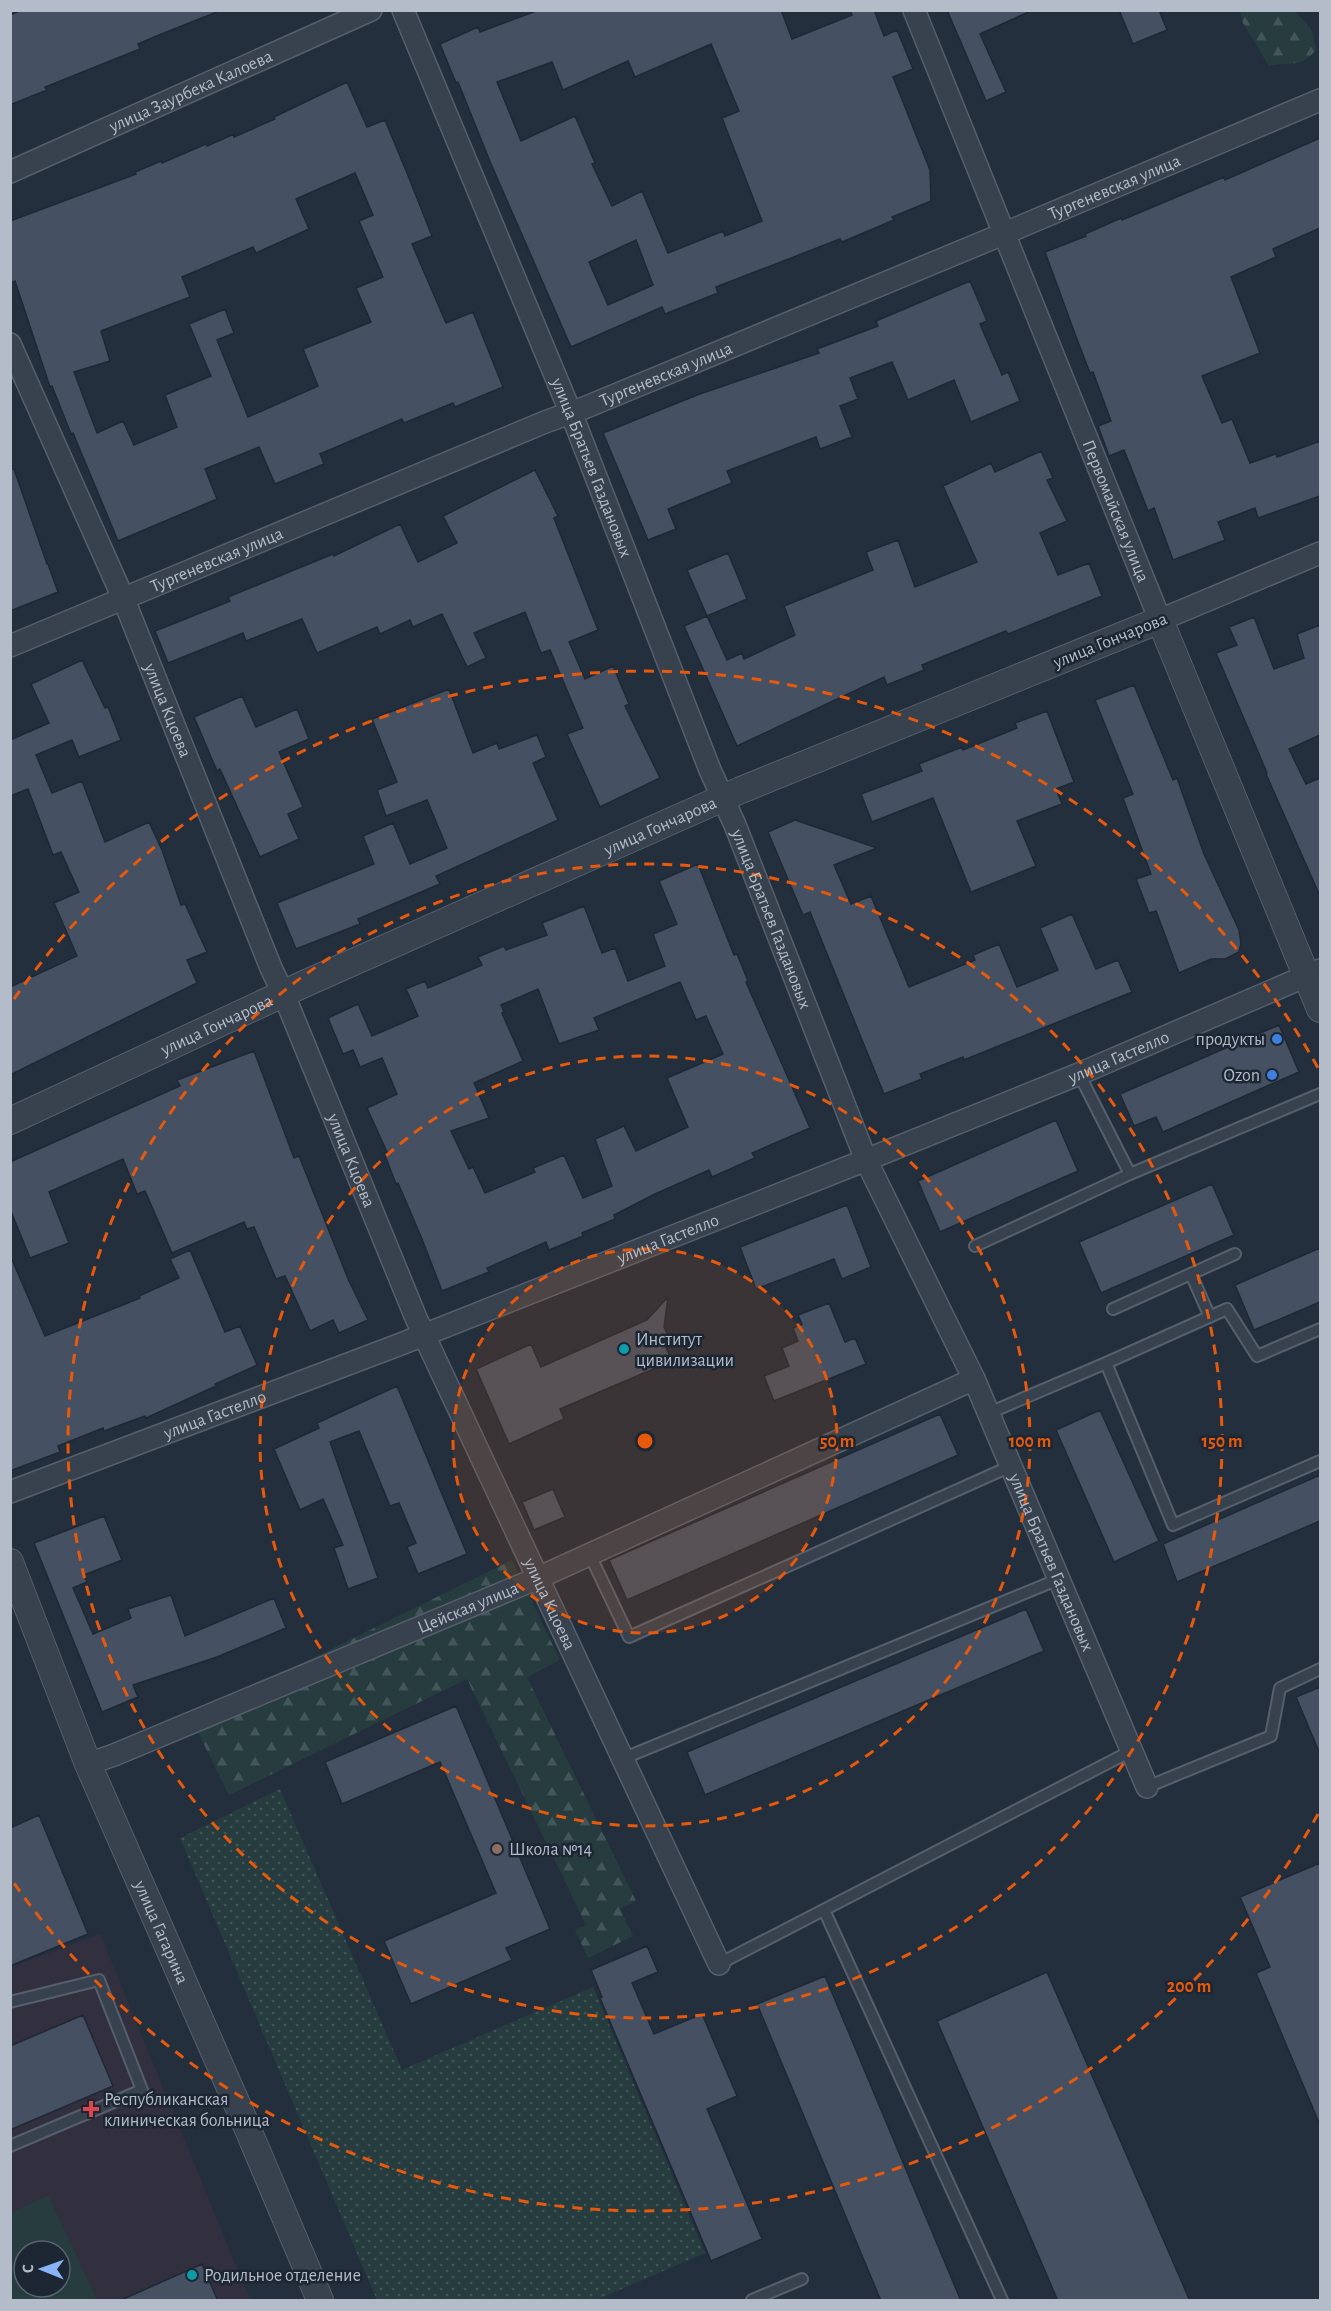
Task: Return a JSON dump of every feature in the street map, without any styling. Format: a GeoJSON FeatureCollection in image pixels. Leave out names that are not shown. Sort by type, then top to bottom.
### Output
{"type":"FeatureCollection","features":[{"type":"Feature","properties":{"kind":"street","name":"улица Заурбека Калоева"},"geometry":{"type":"LineString","coordinates":[[10,172],[371,10]]}},
{"type":"Feature","properties":{"kind":"street","name":"улица Братьев Газдановых"},"geometry":{"type":"LineString","coordinates":[[403,10],[570,412],[866,1160],[974,1378],[1146,1787]]}},
{"type":"Feature","properties":{"kind":"street","name":"Первомайская улица"},"geometry":{"type":"LineString","coordinates":[[914,10],[1160,620],[1314,973],[1320,1009]]}},
{"type":"Feature","properties":{"kind":"street","name":"Тургеневская улица"},"geometry":{"type":"LineString","coordinates":[[10,646],[1320,100]]}},
{"type":"Feature","properties":{"kind":"street","name":"улица Кцоева"},"geometry":{"type":"LineString","coordinates":[[10,344],[124,600],[271,968],[424,1335],[719,1964]]}},
{"type":"Feature","properties":{"kind":"street","name":"улица Гончарова"},"geometry":{"type":"LineString","coordinates":[[10,1121],[722,798],[1320,554]]}},
{"type":"Feature","properties":{"kind":"street","name":"улица Гастелло"},"geometry":{"type":"LineString","coordinates":[[10,1492],[424,1335],[866,1160],[1079,1074],[1314,973]]}},
{"type":"Feature","properties":{"kind":"street","name":"Цейская улица"},"geometry":{"type":"LineString","coordinates":[[88,1764],[538,1578],[974,1378]]}},
{"type":"Feature","properties":{"kind":"street","name":"улица Гагарина"},"geometry":{"type":"LineString","coordinates":[[10,1562],[88,1764],[244,2120],[320,2301]]}},
{"type":"Feature","properties":{"kind":"lane"},"geometry":{"type":"LineString","coordinates":[[1079,1074],[1130,1174]]}},
{"type":"Feature","properties":{"kind":"lane"},"geometry":{"type":"LineString","coordinates":[[975,1246],[1130,1174],[1320,1094]]}},
{"type":"Feature","properties":{"kind":"lane"},"geometry":{"type":"LineString","coordinates":[[1113,1309],[1235,1254]]}},
{"type":"Feature","properties":{"kind":"lane"},"geometry":{"type":"LineString","coordinates":[[1191,1274],[1210,1317]]}},
{"type":"Feature","properties":{"kind":"lane"},"geometry":{"type":"LineString","coordinates":[[989,1413],[1227,1309],[1257,1356],[1320,1329]]}},
{"type":"Feature","properties":{"kind":"lane"},"geometry":{"type":"LineString","coordinates":[[1106,1363],[1173,1524],[1320,1461]]}},
{"type":"Feature","properties":{"kind":"lane"},"geometry":{"type":"LineString","coordinates":[[590,1553],[629,1637],[1011,1466]]}},
{"type":"Feature","properties":{"kind":"lane"},"geometry":{"type":"LineString","coordinates":[[622,1759],[1059,1579]]}},
{"type":"Feature","properties":{"kind":"lane"},"geometry":{"type":"LineString","coordinates":[[1146,1787],[1271,1736],[1280,1688],[1320,1669]]}},
{"type":"Feature","properties":{"kind":"lane"},"geometry":{"type":"LineString","coordinates":[[719,1964],[1131,1751]]}},
{"type":"Feature","properties":{"kind":"lane"},"geometry":{"type":"LineString","coordinates":[[824,1910],[1002,2301]]}},
{"type":"Feature","properties":{"kind":"lane"},"geometry":{"type":"LineString","coordinates":[[10,2002],[99,1980],[142,2090],[10,2146]]}},
{"type":"Feature","properties":{"kind":"lane"},"geometry":{"type":"LineString","coordinates":[[752,2301],[802,2279]]}},
{"type":"Feature","properties":{"kind":"shaded area","name":"Республиканская клиническая больница"},"geometry":{"type":"Polygon","coordinates":[[[100,1934],[250,2300],[11,2300],[11,1967],[100,1934]]]}},
{"type":"Feature","properties":{"kind":"green space"},"geometry":{"type":"Polygon","coordinates":[[[1240,11],[1295,11],[1312,31],[1316,50],[1300,62],[1269,66],[1243,23],[1240,11]]]}},
{"type":"Feature","properties":{"kind":"green space"},"geometry":{"type":"Polygon","coordinates":[[[512,1560],[560,1660],[527,1677],[636,1901],[620,1909],[633,1936],[588,1958],[575,1930],[586,1925],[467,1679],[229,1795],[191,1718],[512,1560]]]}},
{"type":"Feature","properties":{"kind":"green space"},"geometry":{"type":"Polygon","coordinates":[[[280,1789],[402,2070],[593,1987],[705,2253],[596,2300],[377,2300],[180,1838],[280,1789]]]}},
{"type":"Feature","properties":{"kind":"green space"},"geometry":{"type":"Polygon","coordinates":[[[48,2195],[69,2239],[12,2239],[12,2299],[72,2299],[72,2246],[97,2300],[11,2300],[11,2213],[48,2195]]]}},
{"type":"Feature","properties":{"kind":"building"},"geometry":{"type":"Polygon","coordinates":[[[22,10],[217,10],[217,12],[138,44],[140,49],[45,87],[47,90],[10,105],[10,15],[22,10]]]}},
{"type":"Feature","properties":{"kind":"building"},"geometry":{"type":"Polygon","coordinates":[[[539,10],[781,10],[792,39],[852,15],[850,10],[874,10],[884,36],[897,30],[913,69],[893,77],[930,170],[931,201],[842,242],[840,239],[716,287],[718,293],[665,314],[662,307],[571,347],[440,44],[478,27],[480,32],[539,10]],[[711,44],[635,77],[628,61],[563,90],[552,62],[497,82],[521,141],[575,116],[595,163],[592,164],[612,206],[642,191],[668,253],[723,231],[725,236],[762,221],[722,118],[739,111],[711,44]],[[636,240],[589,262],[608,305],[653,285],[636,240]]]}},
{"type":"Feature","properties":{"kind":"building"},"geometry":{"type":"Polygon","coordinates":[[[947,10],[1033,10],[980,34],[1006,92],[986,101],[947,10]]]}},
{"type":"Feature","properties":{"kind":"building"},"geometry":{"type":"Polygon","coordinates":[[[1119,10],[1159,10],[1167,30],[1133,44],[1119,10]]]}},
{"type":"Feature","properties":{"kind":"building"},"geometry":{"type":"Polygon","coordinates":[[[347,82],[367,127],[385,120],[432,236],[412,244],[446,323],[473,312],[503,387],[455,407],[453,403],[404,423],[402,419],[320,454],[324,464],[275,484],[259,447],[205,469],[217,499],[118,541],[73,433],[71,434],[52,386],[50,387],[15,281],[10,283],[10,221],[136,174],[135,172],[206,144],[207,146],[234,134],[234,137],[275,119],[274,117],[347,82]],[[355,173],[296,199],[309,229],[256,253],[253,247],[182,277],[190,297],[101,331],[110,361],[74,372],[97,433],[123,421],[134,445],[177,427],[165,395],[211,376],[189,324],[225,309],[234,333],[217,340],[248,417],[318,386],[303,349],[371,322],[356,288],[383,277],[359,221],[373,215],[355,173]]]}},
{"type":"Feature","properties":{"kind":"building"},"geometry":{"type":"Polygon","coordinates":[[[1320,138],[1320,228],[1273,249],[1276,257],[1231,277],[1260,353],[1202,376],[1222,423],[1232,419],[1250,463],[1276,454],[1277,457],[1320,441],[1320,496],[1258,518],[1255,508],[1218,522],[1225,540],[1173,560],[1154,508],[1148,511],[1124,450],[1109,456],[1098,426],[1111,421],[1093,372],[1090,373],[1045,252],[1086,236],[1085,234],[1121,218],[1122,220],[1224,177],[1225,180],[1320,138]]]}},
{"type":"Feature","properties":{"kind":"building"},"geometry":{"type":"Polygon","coordinates":[[[970,281],[987,321],[980,324],[1002,375],[1008,372],[1020,401],[971,422],[954,380],[908,400],[892,362],[850,378],[858,399],[840,406],[852,437],[820,449],[816,437],[727,471],[732,483],[668,509],[676,529],[648,540],[603,433],[697,395],[819,353],[817,349],[878,326],[876,321],[970,281]]]}},
{"type":"Feature","properties":{"kind":"building"},"geometry":{"type":"Polygon","coordinates":[[[1041,451],[1053,478],[1047,480],[1067,521],[1040,533],[1058,575],[1089,563],[1102,596],[1008,634],[1006,631],[922,665],[924,670],[887,685],[884,677],[737,746],[684,626],[707,616],[727,660],[742,653],[744,659],[795,635],[784,606],[873,570],[866,552],[898,540],[915,587],[977,562],[943,486],[991,463],[995,472],[1041,451]]]}},
{"type":"Feature","properties":{"kind":"building"},"geometry":{"type":"Polygon","coordinates":[[[14,469],[58,592],[10,611],[10,470],[14,469]]]}},
{"type":"Feature","properties":{"kind":"building"},"geometry":{"type":"Polygon","coordinates":[[[535,470],[558,516],[554,518],[598,630],[569,642],[585,679],[613,666],[629,704],[625,706],[660,778],[600,807],[567,734],[583,728],[550,650],[541,653],[525,612],[474,633],[486,658],[467,667],[442,614],[413,627],[410,620],[380,634],[377,627],[317,653],[302,619],[246,641],[243,633],[168,663],[155,631],[230,601],[228,597],[333,554],[334,556],[400,524],[418,562],[457,543],[443,516],[535,470]]]}},
{"type":"Feature","properties":{"kind":"building"},"geometry":{"type":"Polygon","coordinates":[[[728,553],[747,599],[707,616],[687,570],[728,553]]]}},
{"type":"Feature","properties":{"kind":"building"},"geometry":{"type":"Polygon","coordinates":[[[1254,617],[1274,669],[1304,658],[1297,634],[1320,625],[1320,735],[1289,749],[1306,784],[1320,778],[1320,896],[1216,653],[1237,645],[1229,627],[1254,617]]]}},
{"type":"Feature","properties":{"kind":"building"},"geometry":{"type":"Polygon","coordinates":[[[82,660],[105,708],[108,707],[121,740],[79,757],[72,740],[36,755],[52,793],[82,781],[105,842],[149,822],[162,850],[181,905],[185,904],[207,952],[187,960],[197,983],[10,1075],[10,987],[77,956],[54,903],[79,892],[61,852],[53,855],[28,789],[10,796],[10,740],[49,723],[31,684],[82,660]]]}},
{"type":"Feature","properties":{"kind":"building"},"geometry":{"type":"Polygon","coordinates":[[[1134,685],[1173,780],[1177,778],[1204,854],[1239,930],[1241,944],[1239,952],[1225,959],[1211,959],[1179,973],[1156,911],[1149,913],[1136,879],[1151,874],[1123,798],[1133,794],[1095,700],[1134,685]]]}},
{"type":"Feature","properties":{"kind":"building"},"geometry":{"type":"Polygon","coordinates":[[[449,689],[473,753],[497,743],[499,749],[537,735],[546,757],[533,763],[558,820],[436,876],[440,884],[358,919],[360,924],[296,949],[277,903],[374,864],[363,836],[393,823],[410,864],[447,848],[427,800],[386,816],[377,790],[397,782],[372,719],[449,689]]]}},
{"type":"Feature","properties":{"kind":"building"},"geometry":{"type":"Polygon","coordinates":[[[242,696],[256,727],[297,709],[309,739],[279,752],[303,807],[288,814],[299,839],[260,857],[220,769],[217,771],[194,717],[242,696]]]}},
{"type":"Feature","properties":{"kind":"building"},"geometry":{"type":"Polygon","coordinates":[[[1047,711],[1074,782],[1056,789],[1062,804],[1017,821],[1036,866],[971,892],[933,798],[872,822],[861,794],[922,771],[919,764],[962,747],[963,750],[1017,728],[1015,723],[1047,711]]]}},
{"type":"Feature","properties":{"kind":"building"},"geometry":{"type":"Polygon","coordinates":[[[795,820],[877,848],[834,865],[851,904],[871,896],[909,987],[975,960],[973,955],[999,944],[1017,987],[1058,970],[1040,928],[1072,914],[1096,969],[1118,960],[1132,992],[964,1060],[963,1057],[920,1074],[922,1079],[884,1094],[810,912],[803,915],[768,832],[795,820]]]}},
{"type":"Feature","properties":{"kind":"building"},"geometry":{"type":"Polygon","coordinates":[[[698,864],[734,955],[737,954],[748,981],[746,982],[810,1128],[752,1153],[755,1158],[712,1177],[709,1170],[655,1194],[614,1215],[615,1219],[582,1233],[583,1236],[549,1250],[546,1242],[487,1268],[489,1272],[442,1291],[398,1183],[396,1184],[384,1153],[387,1152],[367,1108],[397,1094],[382,1058],[360,1067],[353,1050],[343,1054],[328,1018],[358,1004],[372,1036],[418,1016],[406,989],[425,981],[428,988],[482,965],[478,957],[504,946],[506,950],[547,935],[542,923],[584,906],[602,953],[615,948],[628,981],[665,966],[653,934],[677,924],[659,881],[698,864]],[[680,982],[594,1018],[599,1030],[559,1044],[538,989],[501,1005],[504,1012],[502,1013],[523,1061],[474,1083],[489,1118],[451,1131],[469,1169],[473,1167],[485,1193],[535,1172],[533,1168],[564,1155],[583,1198],[612,1186],[595,1139],[624,1126],[636,1151],[688,1127],[667,1078],[723,1054],[706,1016],[696,1020],[680,982]]]}},
{"type":"Feature","properties":{"kind":"building"},"geometry":{"type":"Polygon","coordinates":[[[1279,1025],[1299,1072],[1163,1132],[1156,1117],[1134,1126],[1120,1094],[1279,1025]]]}},
{"type":"Feature","properties":{"kind":"building"},"geometry":{"type":"Polygon","coordinates":[[[254,1051],[294,1158],[299,1156],[349,1281],[368,1320],[339,1333],[333,1320],[310,1331],[285,1276],[276,1279],[254,1227],[247,1229],[244,1222],[172,1253],[145,1191],[137,1194],[123,1159],[49,1192],[69,1243],[30,1258],[10,1209],[10,1162],[180,1086],[177,1080],[254,1051]]]}},
{"type":"Feature","properties":{"kind":"building"},"geometry":{"type":"Polygon","coordinates":[[[1056,1120],[1078,1171],[940,1232],[918,1181],[1056,1120]]]}},
{"type":"Feature","properties":{"kind":"building"},"geometry":{"type":"Polygon","coordinates":[[[1212,1184],[1234,1235],[1101,1293],[1079,1242],[1212,1184]]]}},
{"type":"Feature","properties":{"kind":"building"},"geometry":{"type":"Polygon","coordinates":[[[847,1205],[871,1267],[842,1279],[834,1259],[756,1289],[740,1247],[847,1205]]]}},
{"type":"Feature","properties":{"kind":"building"},"geometry":{"type":"Polygon","coordinates":[[[1320,1248],[1320,1302],[1254,1330],[1235,1285],[1320,1248]]]}},
{"type":"Feature","properties":{"kind":"building"},"geometry":{"type":"Polygon","coordinates":[[[190,1250],[225,1332],[240,1326],[257,1365],[146,1418],[145,1416],[104,1431],[103,1428],[58,1446],[60,1452],[10,1471],[10,1255],[45,1336],[140,1298],[139,1296],[179,1278],[170,1259],[190,1250]]]}},
{"type":"Feature","properties":{"kind":"building"},"geometry":{"type":"Polygon","coordinates":[[[668,1297],[664,1327],[669,1337],[663,1341],[672,1361],[560,1409],[564,1419],[509,1444],[476,1369],[531,1344],[541,1367],[647,1320],[668,1297]]]}},
{"type":"Feature","properties":{"kind":"building"},"geometry":{"type":"Polygon","coordinates":[[[829,1303],[845,1342],[855,1338],[866,1364],[774,1401],[764,1376],[789,1366],[782,1348],[798,1341],[793,1328],[802,1324],[798,1315],[829,1303]]]}},
{"type":"Feature","properties":{"kind":"building"},"geometry":{"type":"Polygon","coordinates":[[[397,1386],[467,1554],[418,1574],[407,1547],[416,1543],[399,1503],[390,1506],[359,1431],[330,1442],[378,1578],[348,1589],[334,1548],[343,1545],[323,1499],[300,1510],[274,1449],[319,1428],[317,1423],[397,1386]]]}},
{"type":"Feature","properties":{"kind":"building"},"geometry":{"type":"Polygon","coordinates":[[[1100,1410],[1159,1541],[1114,1562],[1056,1430],[1100,1410]]]}},
{"type":"Feature","properties":{"kind":"building"},"geometry":{"type":"Polygon","coordinates":[[[940,1414],[958,1455],[627,1600],[609,1560],[940,1414]]]}},
{"type":"Feature","properties":{"kind":"building"},"geometry":{"type":"Polygon","coordinates":[[[1320,1475],[1320,1521],[1177,1582],[1163,1544],[1320,1475]]]}},
{"type":"Feature","properties":{"kind":"building"},"geometry":{"type":"Polygon","coordinates":[[[553,1489],[565,1517],[534,1530],[522,1502],[553,1489]]]}},
{"type":"Feature","properties":{"kind":"building"},"geometry":{"type":"Polygon","coordinates":[[[104,1516],[122,1560],[84,1575],[87,1582],[73,1588],[93,1634],[131,1618],[128,1609],[171,1595],[185,1636],[274,1598],[286,1628],[217,1657],[133,1685],[138,1697],[102,1712],[34,1543],[104,1516]]]}},
{"type":"Feature","properties":{"kind":"building"},"geometry":{"type":"Polygon","coordinates":[[[1026,1609],[1044,1651],[705,1795],[687,1752],[1026,1609]]]}},
{"type":"Feature","properties":{"kind":"building"},"geometry":{"type":"Polygon","coordinates":[[[1320,1687],[1320,1754],[1296,1697],[1320,1687]]]}},
{"type":"Feature","properties":{"kind":"building","name":"Школа №14"},"geometry":{"type":"Polygon","coordinates":[[[456,1706],[550,1929],[506,1948],[512,1960],[411,2004],[384,1941],[496,1893],[440,1762],[342,1804],[325,1762],[456,1706]]]}},
{"type":"Feature","properties":{"kind":"building"},"geometry":{"type":"Polygon","coordinates":[[[39,1815],[88,1934],[10,1966],[10,1828],[39,1815]]]}},
{"type":"Feature","properties":{"kind":"building"},"geometry":{"type":"Polygon","coordinates":[[[1320,1863],[1320,2125],[1256,1973],[1270,1967],[1240,1897],[1320,1863]]]}},
{"type":"Feature","properties":{"kind":"building"},"geometry":{"type":"Polygon","coordinates":[[[647,1946],[658,1972],[632,1983],[654,2034],[702,2014],[737,2096],[707,2109],[762,2239],[711,2261],[600,1998],[602,1997],[591,1970],[647,1946]]]}},
{"type":"Feature","properties":{"kind":"building"},"geometry":{"type":"Polygon","coordinates":[[[1047,1972],[1190,2301],[1058,2301],[937,2021],[1047,1972]]]}},
{"type":"Feature","properties":{"kind":"building"},"geometry":{"type":"Polygon","coordinates":[[[825,1976],[961,2301],[881,2301],[757,2004],[825,1976]]]}},
{"type":"Feature","properties":{"kind":"building"},"geometry":{"type":"Polygon","coordinates":[[[83,2015],[113,2086],[10,2130],[10,2046],[83,2015]]]}},
{"type":"Feature","properties":{"kind":"building","name":"Родильное отделение"},"geometry":{"type":"Polygon","coordinates":[[[202,2264],[218,2301],[119,2301],[202,2264]]]}},
{"type":"Feature","properties":{"kind":"place","name":"продукты"},"geometry":{"type":"Point","coordinates":[1277,1039]}},
{"type":"Feature","properties":{"kind":"place","name":"Ozon"},"geometry":{"type":"Point","coordinates":[1272,1075]}},
{"type":"Feature","properties":{"kind":"place","name":"Институт цивилизации"},"geometry":{"type":"Point","coordinates":[624,1349]}},
{"type":"Feature","properties":{"kind":"place","name":"Школа №14"},"geometry":{"type":"Point","coordinates":[497,1849]}},
{"type":"Feature","properties":{"kind":"place","name":"Республиканская клиническая больница"},"geometry":{"type":"Point","coordinates":[91,2109]}},
{"type":"Feature","properties":{"kind":"place","name":"Родильное отделение"},"geometry":{"type":"Point","coordinates":[192,2275]}}]}
